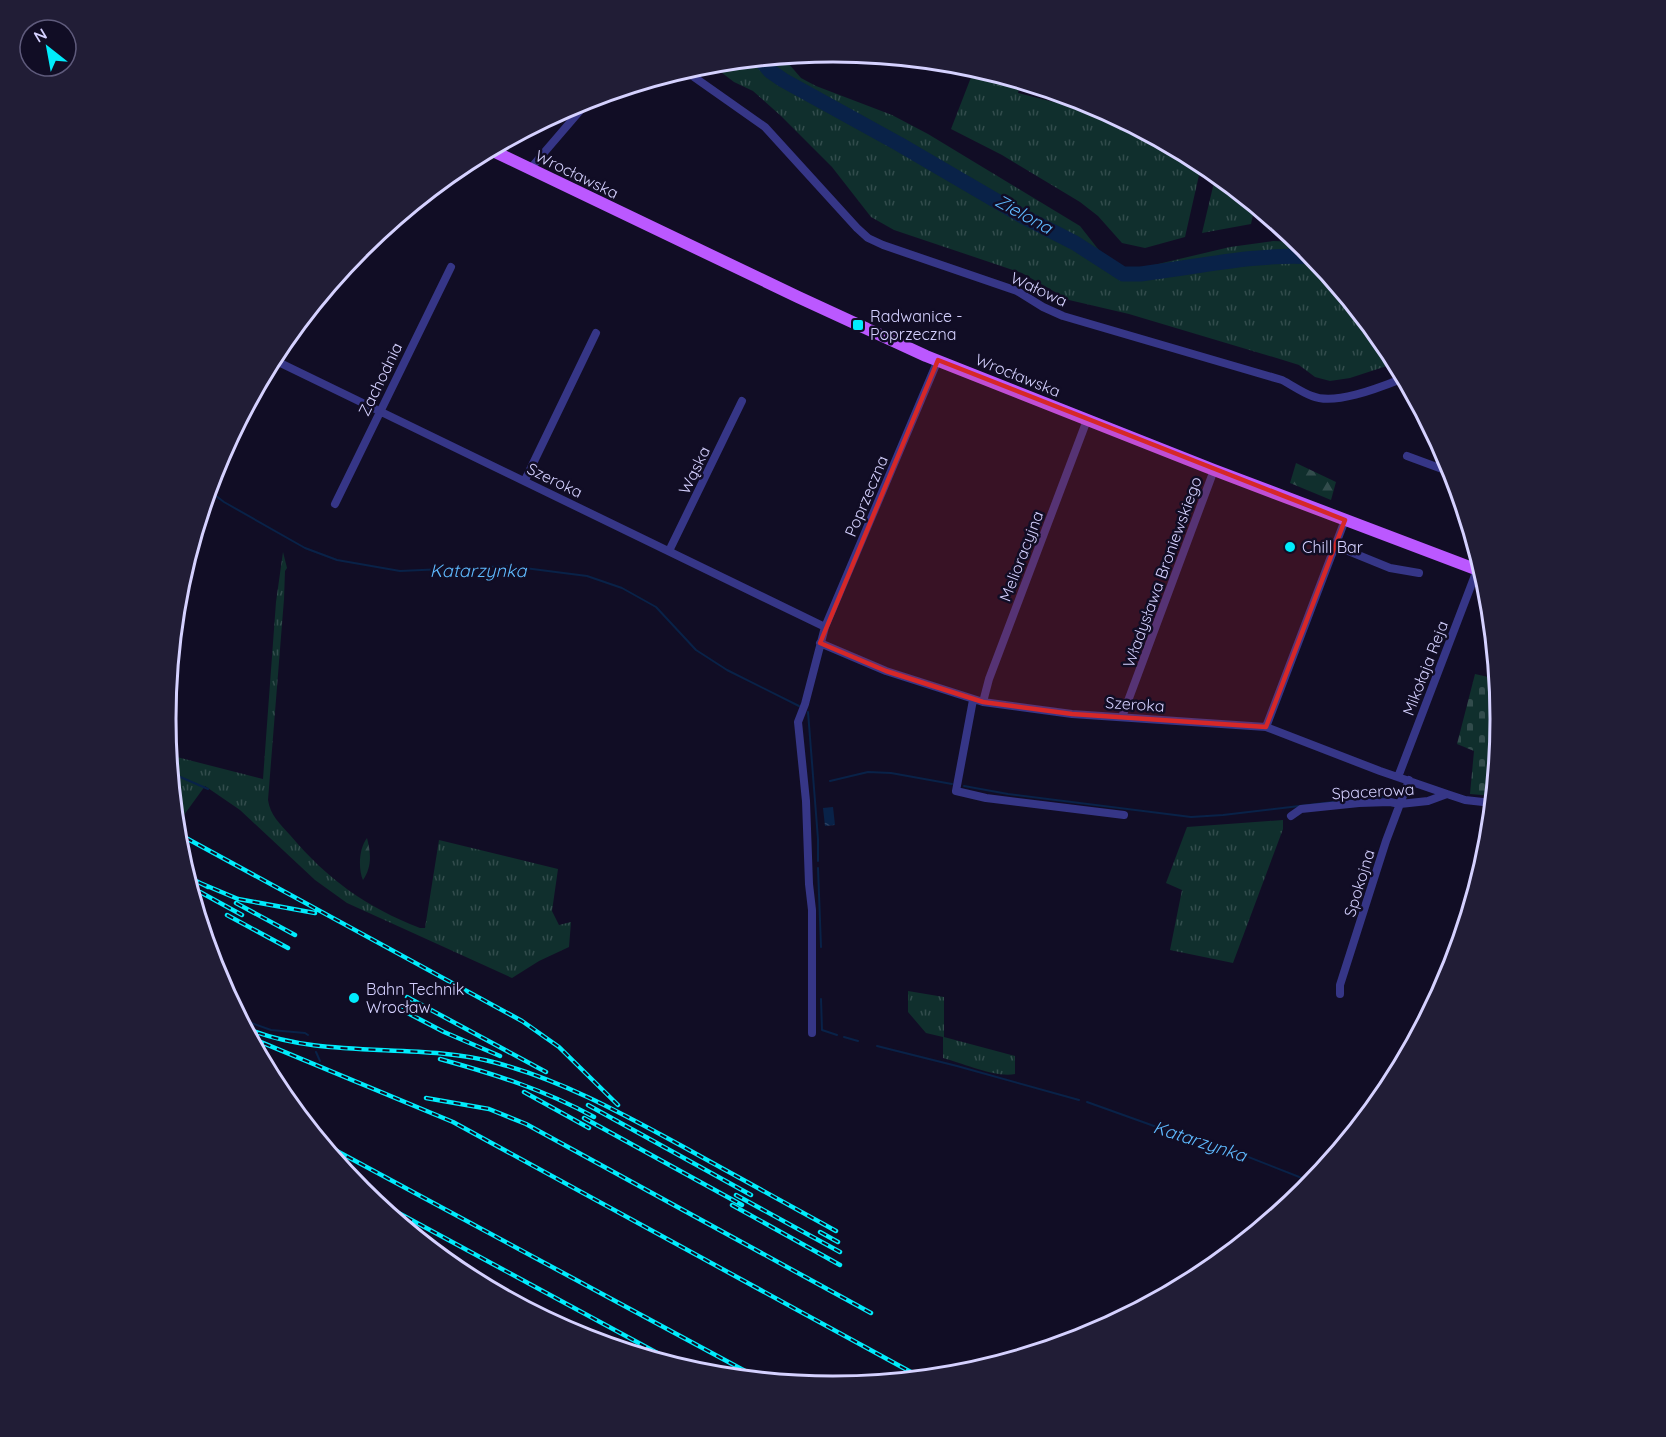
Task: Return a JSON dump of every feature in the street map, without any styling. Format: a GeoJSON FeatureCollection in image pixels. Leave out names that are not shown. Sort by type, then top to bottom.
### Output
{"type":"FeatureCollection","features":[{"type":"Feature","properties":{"kind":"main road","name":"Wrocławska"},"geometry":{"type":"LineString","coordinates":[[499,154],[798,297],[938,360],[1214,470],[1472,568]]}},
{"type":"Feature","properties":{"kind":"street","name":"Wałowa"},"geometry":{"type":"LineString","coordinates":[[694,77],[765,127],[857,228],[883,245],[1017,291],[1063,316],[1282,380],[1312,397],[1337,398],[1396,380]]}},
{"type":"Feature","properties":{"kind":"street"},"geometry":{"type":"LineString","coordinates":[[530,169],[577,114]]}},
{"type":"Feature","properties":{"kind":"street","name":"Zachodnia"},"geometry":{"type":"LineString","coordinates":[[335,504],[451,267]]}},
{"type":"Feature","properties":{"kind":"street"},"geometry":{"type":"LineString","coordinates":[[525,480],[596,333]]}},
{"type":"Feature","properties":{"kind":"street","name":"Poprzeczna"},"geometry":{"type":"LineString","coordinates":[[812,1034],[812,910],[806,801],[798,722],[805,704],[825,627],[938,360]]}},
{"type":"Feature","properties":{"kind":"street","name":"Szeroka"},"geometry":{"type":"LineString","coordinates":[[281,362],[825,627]]}},
{"type":"Feature","properties":{"kind":"street","name":"Wąska"},"geometry":{"type":"LineString","coordinates":[[669,551],[742,401]]}},
{"type":"Feature","properties":{"kind":"street","name":"Melioracyjna"},"geometry":{"type":"LineString","coordinates":[[983,702],[989,679],[1087,420]]}},
{"type":"Feature","properties":{"kind":"street"},"geometry":{"type":"LineString","coordinates":[[1407,456],[1441,468]]}},
{"type":"Feature","properties":{"kind":"street","name":"Władysława Broniewskiego"},"geometry":{"type":"LineString","coordinates":[[1122,717],[1214,470]]}},
{"type":"Feature","properties":{"kind":"street"},"geometry":{"type":"LineString","coordinates":[[1266,727],[1345,520]]}},
{"type":"Feature","properties":{"kind":"street"},"geometry":{"type":"LineString","coordinates":[[1336,546],[1390,568],[1419,573]]}},
{"type":"Feature","properties":{"kind":"street","name":"Mikołaja Reja"},"geometry":{"type":"LineString","coordinates":[[1398,777],[1475,583]]}},
{"type":"Feature","properties":{"kind":"street","name":"Szeroka"},"geometry":{"type":"LineString","coordinates":[[820,643],[886,671],[983,702],[1058,713],[1266,727],[1447,794]]}},
{"type":"Feature","properties":{"kind":"street"},"geometry":{"type":"LineString","coordinates":[[973,700],[956,791],[987,798],[1124,815]]}},
{"type":"Feature","properties":{"kind":"street","name":"Spokojna"},"geometry":{"type":"LineString","coordinates":[[1340,994],[1340,985],[1409,780]]}},
{"type":"Feature","properties":{"kind":"street","name":"Spacerowa"},"geometry":{"type":"LineString","coordinates":[[1291,816],[1302,809],[1359,803],[1400,804],[1428,801],[1447,794],[1465,800],[1484,802]]}},
{"type":"Feature","properties":{"kind":"highlighted area"},"geometry":{"type":"Polygon","coordinates":[[[938,360],[1345,520],[1266,727],[1072,714],[983,702],[886,671],[820,643],[938,360]]]}},
{"type":"Feature","properties":{"kind":"green space"},"geometry":{"type":"Polygon","coordinates":[[[788,63],[801,78],[892,115],[928,134],[1080,226],[1102,254],[1111,262],[1126,268],[1141,268],[1230,247],[1284,241],[1327,285],[1387,366],[1350,378],[1330,381],[1315,377],[1299,365],[1129,314],[1069,300],[1022,273],[894,230],[871,217],[832,167],[781,116],[753,91],[734,82],[720,71],[788,63]]]}},
{"type":"Feature","properties":{"kind":"green space"},"geometry":{"type":"Polygon","coordinates":[[[971,76],[1019,89],[1018,93],[1068,106],[1124,129],[1199,173],[1185,237],[1145,248],[1122,243],[1098,216],[1080,202],[1002,155],[951,129],[971,76]]]}},
{"type":"Feature","properties":{"kind":"green space"},"geometry":{"type":"Polygon","coordinates":[[[977,78],[1003,84],[1008,86],[1007,89],[977,78]]]}},
{"type":"Feature","properties":{"kind":"green space"},"geometry":{"type":"Polygon","coordinates":[[[1214,183],[1253,214],[1251,224],[1202,233],[1214,183]]]}},
{"type":"Feature","properties":{"kind":"green space"},"geometry":{"type":"Polygon","coordinates":[[[1296,463],[1336,482],[1331,500],[1290,483],[1296,463]]]}},
{"type":"Feature","properties":{"kind":"green space"},"geometry":{"type":"Polygon","coordinates":[[[283,552],[287,568],[268,800],[276,819],[304,851],[333,878],[382,911],[420,928],[425,928],[439,840],[558,869],[552,911],[559,925],[571,922],[569,947],[539,961],[512,978],[347,903],[315,880],[240,810],[205,786],[184,815],[177,757],[263,779],[276,602],[283,552]]]}},
{"type":"Feature","properties":{"kind":"green space"},"geometry":{"type":"Polygon","coordinates":[[[1475,674],[1489,677],[1489,761],[1485,795],[1470,794],[1474,751],[1457,744],[1475,674]]]}},
{"type":"Feature","properties":{"kind":"green space"},"geometry":{"type":"Polygon","coordinates":[[[1283,820],[1283,829],[1233,963],[1170,950],[1182,890],[1166,883],[1187,827],[1283,820]]]}},
{"type":"Feature","properties":{"kind":"green space"},"geometry":{"type":"Polygon","coordinates":[[[367,838],[370,860],[363,880],[360,859],[362,847],[367,838]]]}},
{"type":"Feature","properties":{"kind":"green space"},"geometry":{"type":"Polygon","coordinates":[[[908,991],[944,997],[944,1037],[1015,1056],[1015,1074],[989,1072],[943,1058],[943,1037],[926,1033],[908,1012],[908,991]]]}},
{"type":"Feature","properties":{"kind":"water"},"geometry":{"type":"Polygon","coordinates":[[[833,807],[835,825],[825,826],[823,808],[833,807]]]}},
{"type":"Feature","properties":{"kind":"waterway","name":"Zielona"},"geometry":{"type":"LineString","coordinates":[[765,65],[783,80],[1024,217],[1075,243],[1123,274],[1140,274],[1249,259],[1300,256]]}},
{"type":"Feature","properties":{"kind":"waterway","name":"Katarzynka"},"geometry":{"type":"LineString","coordinates":[[215,495],[305,548],[337,560],[400,571],[509,566],[587,576],[622,588],[656,607],[696,650],[727,670],[799,706]]}},
{"type":"Feature","properties":{"kind":"waterway","name":"Katarzynka"},"geometry":{"type":"LineString","coordinates":[[808,712],[818,861]]}},
{"type":"Feature","properties":{"kind":"waterway"},"geometry":{"type":"LineString","coordinates":[[830,781],[868,772],[891,773],[952,784]]}},
{"type":"Feature","properties":{"kind":"waterway"},"geometry":{"type":"LineString","coordinates":[[179,776],[208,789]]}},
{"type":"Feature","properties":{"kind":"waterway"},"geometry":{"type":"LineString","coordinates":[[964,786],[1008,794],[1191,817],[1350,800]]}},
{"type":"Feature","properties":{"kind":"waterway"},"geometry":{"type":"LineString","coordinates":[[1362,799],[1392,796]]}},
{"type":"Feature","properties":{"kind":"waterway","name":"Katarzynka"},"geometry":{"type":"LineString","coordinates":[[818,868],[821,947]]}},
{"type":"Feature","properties":{"kind":"waterway","name":"Katarzynka"},"geometry":{"type":"LineString","coordinates":[[821,999],[822,1030],[837,1035]]}},
{"type":"Feature","properties":{"kind":"waterway"},"geometry":{"type":"LineString","coordinates":[[251,1023],[271,1030],[308,1035]]}},
{"type":"Feature","properties":{"kind":"waterway","name":"Katarzynka"},"geometry":{"type":"LineString","coordinates":[[844,1037],[858,1041]]}},
{"type":"Feature","properties":{"kind":"waterway","name":"Katarzynka"},"geometry":{"type":"LineString","coordinates":[[877,1046],[1079,1100]]}},
{"type":"Feature","properties":{"kind":"waterway"},"geometry":{"type":"LineString","coordinates":[[316,1052],[320,1061]]}},
{"type":"Feature","properties":{"kind":"waterway","name":"Katarzynka"},"geometry":{"type":"LineString","coordinates":[[1087,1102],[1168,1131],[1200,1138],[1302,1178]]}},
{"type":"Feature","properties":{"kind":"railway"},"geometry":{"type":"LineString","coordinates":[[188,839],[522,1021],[559,1047],[618,1105]]}},
{"type":"Feature","properties":{"kind":"railway"},"geometry":{"type":"LineString","coordinates":[[196,881],[208,887]]}},
{"type":"Feature","properties":{"kind":"railway"},"geometry":{"type":"LineString","coordinates":[[200,883],[238,899],[315,913]]}},
{"type":"Feature","properties":{"kind":"railway"},"geometry":{"type":"LineString","coordinates":[[200,892],[242,915]]}},
{"type":"Feature","properties":{"kind":"railway"},"geometry":{"type":"LineString","coordinates":[[236,903],[295,935]]}},
{"type":"Feature","properties":{"kind":"railway"},"geometry":{"type":"LineString","coordinates":[[227,915],[288,948]]}},
{"type":"Feature","properties":{"kind":"railway"},"geometry":{"type":"LineString","coordinates":[[407,997],[546,1072]]}},
{"type":"Feature","properties":{"kind":"railway"},"geometry":{"type":"LineString","coordinates":[[400,1009],[444,1032],[500,1056]]}},
{"type":"Feature","properties":{"kind":"railway"},"geometry":{"type":"LineString","coordinates":[[256,1032],[275,1038],[338,1048],[466,1057],[521,1070],[568,1088],[614,1110],[836,1231]]}},
{"type":"Feature","properties":{"kind":"railway"},"geometry":{"type":"LineString","coordinates":[[262,1042],[453,1122],[909,1371]]}},
{"type":"Feature","properties":{"kind":"railway"},"geometry":{"type":"LineString","coordinates":[[440,1059],[519,1084],[576,1107],[594,1117]]}},
{"type":"Feature","properties":{"kind":"railway"},"geometry":{"type":"LineString","coordinates":[[524,1092],[589,1128]]}},
{"type":"Feature","properties":{"kind":"railway"},"geometry":{"type":"LineString","coordinates":[[426,1098],[489,1109],[526,1124],[871,1313]]}},
{"type":"Feature","properties":{"kind":"railway"},"geometry":{"type":"LineString","coordinates":[[588,1105],[751,1195]]}},
{"type":"Feature","properties":{"kind":"railway"},"geometry":{"type":"LineString","coordinates":[[584,1118],[742,1205]]}},
{"type":"Feature","properties":{"kind":"railway"},"geometry":{"type":"LineString","coordinates":[[339,1152],[742,1369]]}},
{"type":"Feature","properties":{"kind":"railway"},"geometry":{"type":"LineString","coordinates":[[736,1195],[840,1252]]}},
{"type":"Feature","properties":{"kind":"railway"},"geometry":{"type":"LineString","coordinates":[[732,1205],[840,1265]]}},
{"type":"Feature","properties":{"kind":"railway"},"geometry":{"type":"LineString","coordinates":[[406,1217],[651,1349]]}},
{"type":"Feature","properties":{"kind":"railway"},"geometry":{"type":"LineString","coordinates":[[820,1232],[838,1242]]}},
{"type":"Feature","properties":{"kind":"place","name":"Radwanice - Poprzeczna"},"geometry":{"type":"Point","coordinates":[858,325]}},
{"type":"Feature","properties":{"kind":"place","name":"Chill Bar"},"geometry":{"type":"Point","coordinates":[1290,547]}},
{"type":"Feature","properties":{"kind":"place","name":"Bahn Technik Wrocław"},"geometry":{"type":"Point","coordinates":[354,998]}}]}
